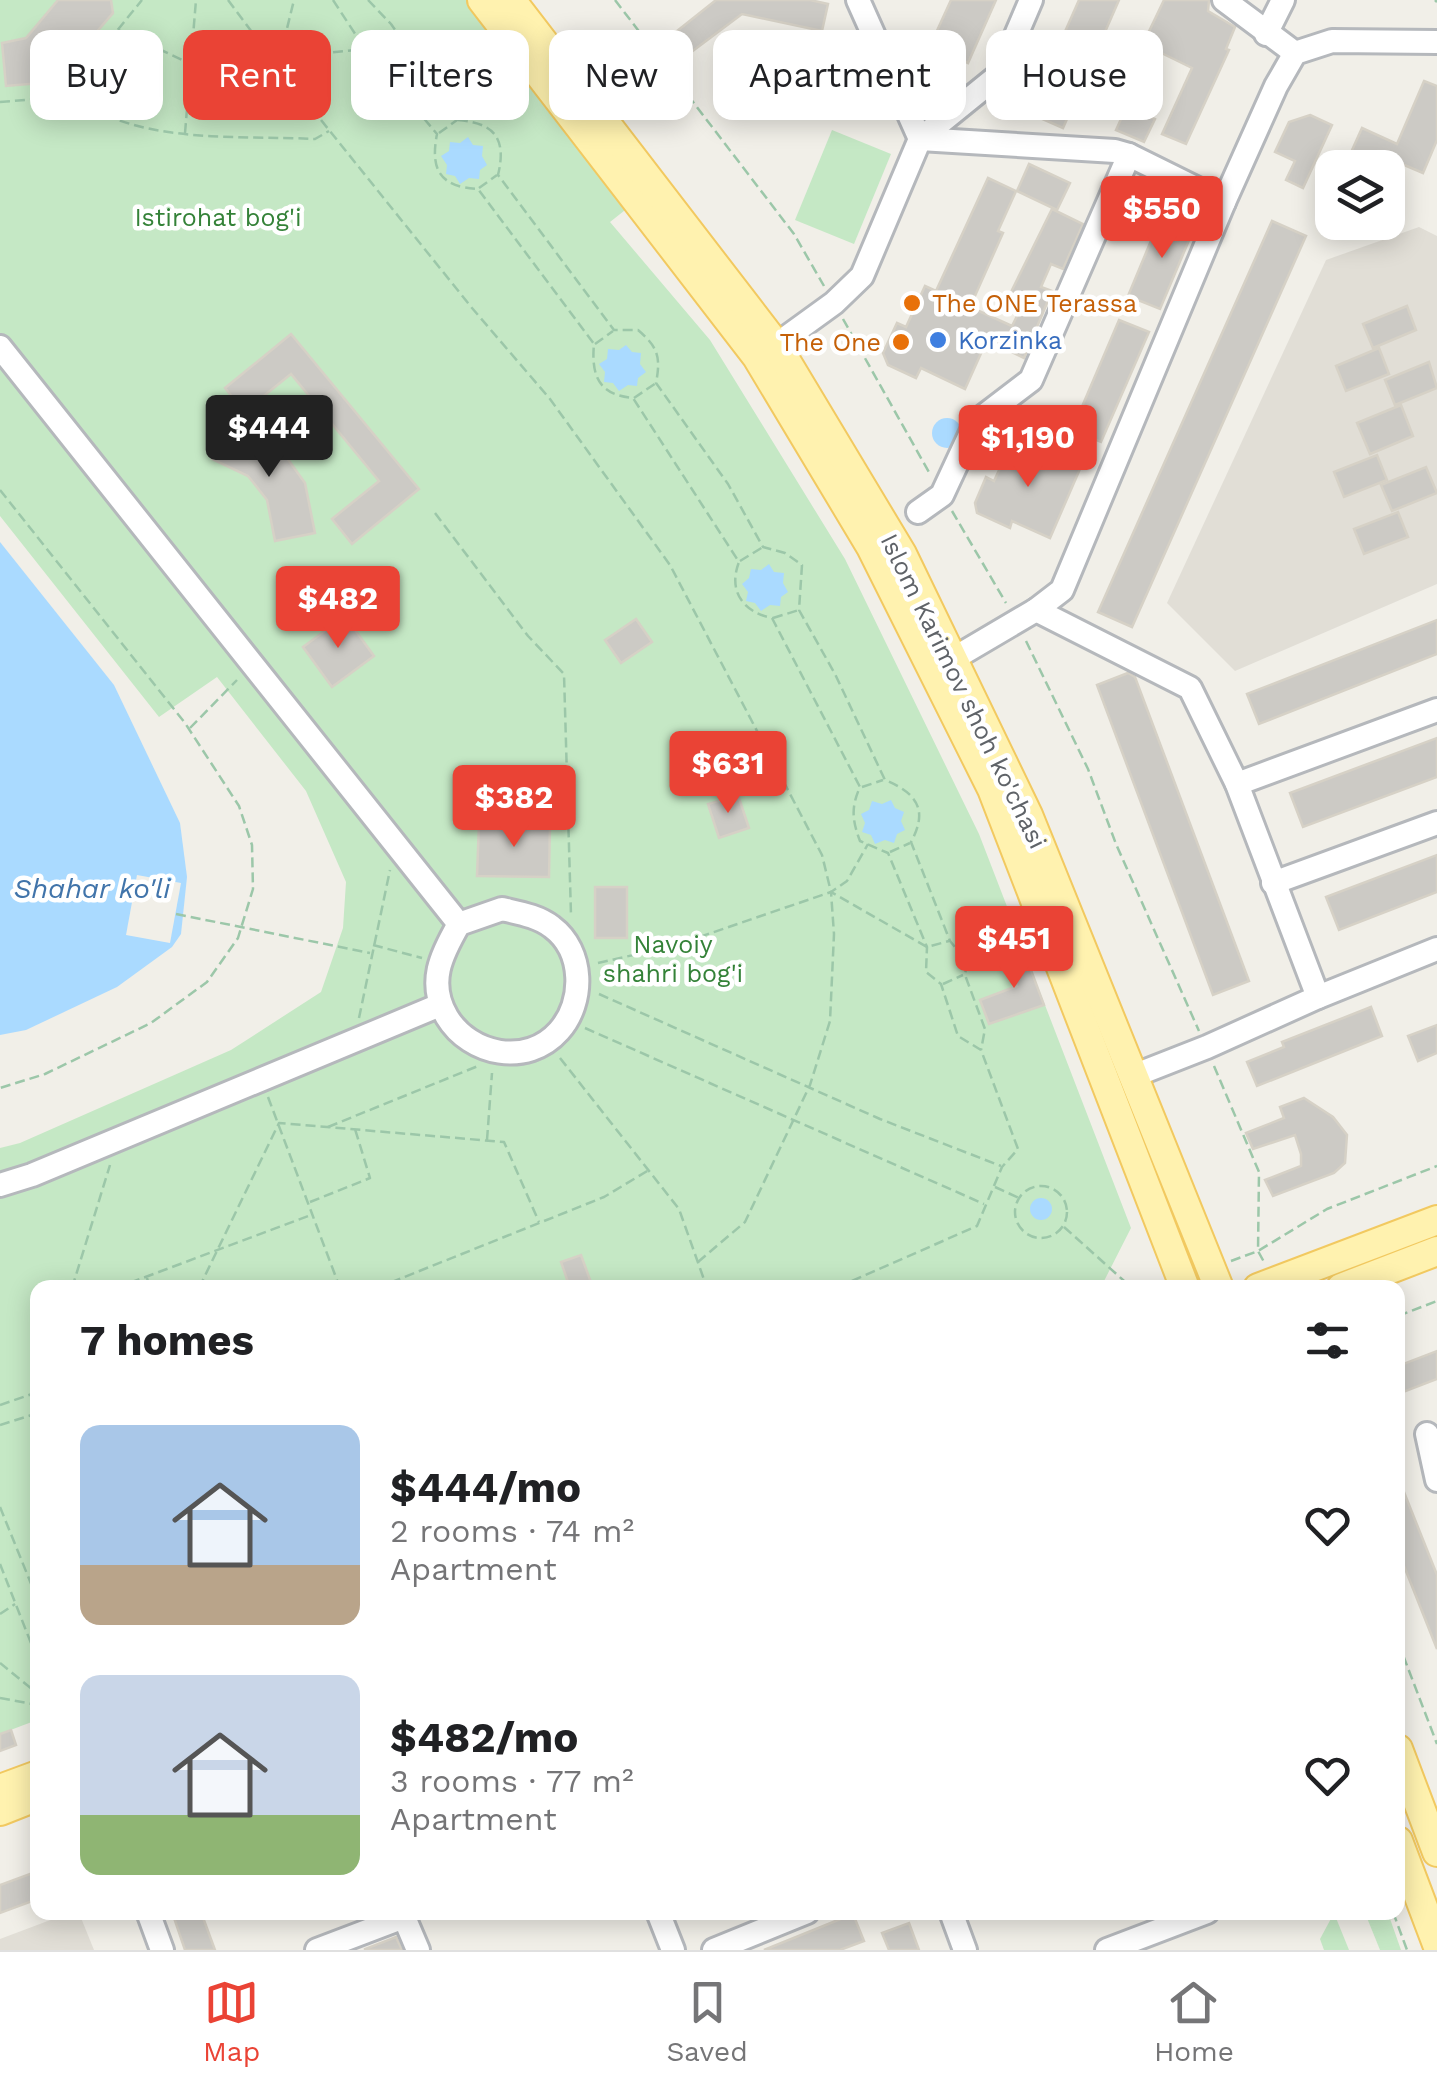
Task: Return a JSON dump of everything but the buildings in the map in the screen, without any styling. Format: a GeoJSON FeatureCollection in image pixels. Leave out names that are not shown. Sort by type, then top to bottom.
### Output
{"type":"FeatureCollection","features":[{"type":"Feature","properties":{"kind":"main road","name":"Islom Karimov shoh ko'chasi"},"geometry":{"type":"LineString","coordinates":[[482,0],[767,352]]}},
{"type":"Feature","properties":{"kind":"main road","name":"Islom Karimov shoh ko'chasi"},"geometry":{"type":"LineString","coordinates":[[511,0],[767,352],[902,554],[1181,1280]]}},
{"type":"Feature","properties":{"kind":"main road","name":"Islom Karimov shoh ko'chasi"},"geometry":{"type":"LineString","coordinates":[[944,664],[1028,815],[1215,1278]]}},
{"type":"Feature","properties":{"kind":"main road"},"geometry":{"type":"LineString","coordinates":[[1279,1280],[1437,1220]]}},
{"type":"Feature","properties":{"kind":"main road"},"geometry":{"type":"LineString","coordinates":[[1361,1280],[1437,1251]]}},
{"type":"Feature","properties":{"kind":"main road"},"geometry":{"type":"LineString","coordinates":[[1405,1767],[1437,1852]]}},
{"type":"Feature","properties":{"kind":"main road"},"geometry":{"type":"LineString","coordinates":[[0,1790],[30,1778]]}},
{"type":"Feature","properties":{"kind":"main road"},"geometry":{"type":"LineString","coordinates":[[0,1811],[30,1799]]}},
{"type":"Feature","properties":{"kind":"main road"},"geometry":{"type":"LineString","coordinates":[[1405,1859],[1437,1944]]}},
{"type":"Feature","properties":{"kind":"street"},"geometry":{"type":"LineString","coordinates":[[858,0],[920,140]]}},
{"type":"Feature","properties":{"kind":"street"},"geometry":{"type":"LineString","coordinates":[[767,352],[834,303],[862,276],[920,140],[999,75],[1031,0]]}},
{"type":"Feature","properties":{"kind":"street"},"geometry":{"type":"LineString","coordinates":[[1224,0],[1296,54]]}},
{"type":"Feature","properties":{"kind":"street"},"geometry":{"type":"LineString","coordinates":[[1266,34],[1283,0]]}},
{"type":"Feature","properties":{"kind":"street"},"geometry":{"type":"LineString","coordinates":[[944,664],[1036,610],[1062,590],[1224,202],[1276,86],[1296,54],[1332,41],[1437,42]]}},
{"type":"Feature","properties":{"kind":"street"},"geometry":{"type":"LineString","coordinates":[[920,140],[1129,155],[1224,202]]}},
{"type":"Feature","properties":{"kind":"street"},"geometry":{"type":"LineString","coordinates":[[918,512],[942,495],[976,422],[1031,380],[1129,155]]}},
{"type":"Feature","properties":{"kind":"street"},"geometry":{"type":"LineString","coordinates":[[0,347],[459,924]]}},
{"type":"Feature","properties":{"kind":"street"},"geometry":{"type":"LineString","coordinates":[[1036,610],[1190,688],[1237,784],[1318,997]]}},
{"type":"Feature","properties":{"kind":"street"},"geometry":{"type":"LineString","coordinates":[[1237,784],[1437,710]]}},
{"type":"Feature","properties":{"kind":"street"},"geometry":{"type":"LineString","coordinates":[[1273,884],[1437,823]]}},
{"type":"Feature","properties":{"kind":"street"},"geometry":{"type":"LineString","coordinates":[[502,909],[528,914],[554,928],[572,952],[578,976],[567,1020],[558,1033],[517,1053],[494,1056],[470,1043],[452,1025],[440,1005],[438,962],[459,924],[502,909]]}},
{"type":"Feature","properties":{"kind":"street"},"geometry":{"type":"LineString","coordinates":[[1133,1076],[1437,949]]}},
{"type":"Feature","properties":{"kind":"street"},"geometry":{"type":"LineString","coordinates":[[0,1185],[440,1005]]}},
{"type":"Feature","properties":{"kind":"street"},"geometry":{"type":"LineString","coordinates":[[1427,1434],[1437,1480]]}},
{"type":"Feature","properties":{"kind":"street"},"geometry":{"type":"LineString","coordinates":[[151,1920],[162,1950]]}},
{"type":"Feature","properties":{"kind":"street"},"geometry":{"type":"LineString","coordinates":[[317,1950],[390,1920]]}},
{"type":"Feature","properties":{"kind":"street"},"geometry":{"type":"LineString","coordinates":[[407,1920],[418,1950]]}},
{"type":"Feature","properties":{"kind":"street"},"geometry":{"type":"LineString","coordinates":[[661,1920],[673,1950]]}},
{"type":"Feature","properties":{"kind":"street"},"geometry":{"type":"LineString","coordinates":[[714,1950],[788,1920]]}},
{"type":"Feature","properties":{"kind":"street"},"geometry":{"type":"LineString","coordinates":[[954,1920],[965,1950]]}},
{"type":"Feature","properties":{"kind":"street"},"geometry":{"type":"LineString","coordinates":[[1107,1950],[1187,1920]]}},
{"type":"Feature","properties":{"kind":"path"},"geometry":{"type":"LineString","coordinates":[[118,30],[142,0]]}},
{"type":"Feature","properties":{"kind":"path"},"geometry":{"type":"LineString","coordinates":[[194,30],[196,0]]}},
{"type":"Feature","properties":{"kind":"path"},"geometry":{"type":"LineString","coordinates":[[228,0],[250,30]]}},
{"type":"Feature","properties":{"kind":"path"},"geometry":{"type":"LineString","coordinates":[[287,30],[294,0]]}},
{"type":"Feature","properties":{"kind":"path"},"geometry":{"type":"LineString","coordinates":[[333,0],[353,30]]}},
{"type":"Feature","properties":{"kind":"path"},"geometry":{"type":"LineString","coordinates":[[368,0],[394,30]]}},
{"type":"Feature","properties":{"kind":"path"},"geometry":{"type":"LineString","coordinates":[[0,102],[30,99]]}},
{"type":"Feature","properties":{"kind":"path"},"geometry":{"type":"LineString","coordinates":[[120,120],[140,129],[185,133],[315,138],[330,131]]}},
{"type":"Feature","properties":{"kind":"path"},"geometry":{"type":"LineString","coordinates":[[185,133],[186,120]]}},
{"type":"Feature","properties":{"kind":"path"},"geometry":{"type":"LineString","coordinates":[[321,120],[550,399],[670,565],[822,855],[831,892],[834,934],[830,1021],[810,1086],[745,1222],[698,1262]]}},
{"type":"Feature","properties":{"kind":"path"},"geometry":{"type":"LineString","coordinates":[[426,120],[438,134]]}},
{"type":"Feature","properties":{"kind":"path"},"geometry":{"type":"LineString","coordinates":[[458,120],[478,122],[496,134],[503,155],[498,175],[478,189],[457,188],[442,177],[433,155],[438,134],[458,120]]}},
{"type":"Feature","properties":{"kind":"path"},"geometry":{"type":"LineString","coordinates":[[498,175],[614,330]]}},
{"type":"Feature","properties":{"kind":"path"},"geometry":{"type":"LineString","coordinates":[[478,189],[594,344],[592,367],[600,387],[617,397],[633,398],[656,383],[660,362],[656,345],[638,330],[614,330],[594,344]]}},
{"type":"Feature","properties":{"kind":"path"},"geometry":{"type":"LineString","coordinates":[[656,383],[728,484],[763,547],[785,553],[802,565],[799,610],[848,700],[885,780]]}},
{"type":"Feature","properties":{"kind":"path"},"geometry":{"type":"LineString","coordinates":[[633,398],[739,562]]}},
{"type":"Feature","properties":{"kind":"path"},"geometry":{"type":"LineString","coordinates":[[0,490],[189,728],[239,806],[252,845],[253,889],[238,938],[208,982],[151,1023],[44,1074],[0,1088]]}},
{"type":"Feature","properties":{"kind":"path"},"geometry":{"type":"LineString","coordinates":[[434,513],[528,636],[564,674],[571,913]]}},
{"type":"Feature","properties":{"kind":"path"},"geometry":{"type":"LineString","coordinates":[[763,547],[739,562],[734,576],[735,590],[743,605],[760,616],[772,618],[799,610]]}},
{"type":"Feature","properties":{"kind":"path"},"geometry":{"type":"LineString","coordinates":[[772,618],[860,787]]}},
{"type":"Feature","properties":{"kind":"path"},"geometry":{"type":"LineString","coordinates":[[189,728],[252,664]]}},
{"type":"Feature","properties":{"kind":"path"},"geometry":{"type":"LineString","coordinates":[[888,853],[911,842],[918,828],[919,806],[907,789],[885,780],[860,787],[853,802],[852,822],[860,841],[888,853],[927,947],[926,972],[941,984],[958,1036],[981,1050]]}},
{"type":"Feature","properties":{"kind":"path"},"geometry":{"type":"LineString","coordinates":[[854,1280],[977,1226],[1002,1166],[1018,1149],[981,1050],[985,1029],[965,974],[967,962],[950,941],[911,842]]}},
{"type":"Feature","properties":{"kind":"path"},"geometry":{"type":"LineString","coordinates":[[355,1040],[397,843]]}},
{"type":"Feature","properties":{"kind":"path"},"geometry":{"type":"LineString","coordinates":[[578,976],[831,892],[847,881],[868,844]]}},
{"type":"Feature","properties":{"kind":"path"},"geometry":{"type":"LineString","coordinates":[[831,892],[927,947],[950,941]]}},
{"type":"Feature","properties":{"kind":"path"},"geometry":{"type":"LineString","coordinates":[[176,914],[371,953]]}},
{"type":"Feature","properties":{"kind":"path"},"geometry":{"type":"LineString","coordinates":[[373,945],[438,962]]}},
{"type":"Feature","properties":{"kind":"path"},"geometry":{"type":"LineString","coordinates":[[941,984],[965,974]]}},
{"type":"Feature","properties":{"kind":"path"},"geometry":{"type":"LineString","coordinates":[[578,976],[880,1119],[1002,1166]]}},
{"type":"Feature","properties":{"kind":"path"},"geometry":{"type":"LineString","coordinates":[[567,1020],[986,1205]]}},
{"type":"Feature","properties":{"kind":"path"},"geometry":{"type":"LineString","coordinates":[[547,1041],[679,1209],[704,1280]]}},
{"type":"Feature","properties":{"kind":"path"},"geometry":{"type":"LineString","coordinates":[[326,1127],[494,1056],[486,1140]]}},
{"type":"Feature","properties":{"kind":"path"},"geometry":{"type":"LineString","coordinates":[[259,1078],[338,1280]]}},
{"type":"Feature","properties":{"kind":"path"},"geometry":{"type":"LineString","coordinates":[[279,1123],[504,1142],[540,1222]]}},
{"type":"Feature","properties":{"kind":"path"},"geometry":{"type":"LineString","coordinates":[[203,1280],[279,1123]]}},
{"type":"Feature","properties":{"kind":"path"},"geometry":{"type":"LineString","coordinates":[[308,1203],[370,1178],[355,1130]]}},
{"type":"Feature","properties":{"kind":"path"},"geometry":{"type":"LineString","coordinates":[[74,1280],[118,1139]]}},
{"type":"Feature","properties":{"kind":"path"},"geometry":{"type":"LineString","coordinates":[[1215,1278],[1327,1209],[1437,1166]]}},
{"type":"Feature","properties":{"kind":"path"},"geometry":{"type":"LineString","coordinates":[[396,1280],[604,1196],[649,1170]]}},
{"type":"Feature","properties":{"kind":"path"},"geometry":{"type":"LineString","coordinates":[[1042,1186],[1059,1192],[1067,1209],[1063,1226],[1040,1238],[1023,1231],[1015,1215],[1019,1198],[1025,1191],[1042,1186]]}},
{"type":"Feature","properties":{"kind":"path"},"geometry":{"type":"LineString","coordinates":[[993,1187],[1019,1198]]}},
{"type":"Feature","properties":{"kind":"path"},"geometry":{"type":"LineString","coordinates":[[136,1280],[313,1214]]}},
{"type":"Feature","properties":{"kind":"path"},"geometry":{"type":"LineString","coordinates":[[1063,1226],[1123,1280]]}},
{"type":"Feature","properties":{"kind":"path"},"geometry":{"type":"LineString","coordinates":[[146,1276],[147,1280]]}},
{"type":"Feature","properties":{"kind":"path"},"geometry":{"type":"LineString","coordinates":[[1405,1313],[1437,1301]]}},
{"type":"Feature","properties":{"kind":"path"},"geometry":{"type":"LineString","coordinates":[[0,1405],[30,1395]]}},
{"type":"Feature","properties":{"kind":"path"},"geometry":{"type":"LineString","coordinates":[[0,1424],[30,1415]]}},
{"type":"Feature","properties":{"kind":"path"},"geometry":{"type":"LineString","coordinates":[[0,1507],[30,1581]]}},
{"type":"Feature","properties":{"kind":"path"},"geometry":{"type":"LineString","coordinates":[[0,1564],[30,1639]]}},
{"type":"Feature","properties":{"kind":"path"},"geometry":{"type":"LineString","coordinates":[[0,1614],[16,1603]]}},
{"type":"Feature","properties":{"kind":"path"},"geometry":{"type":"LineString","coordinates":[[1405,1660],[1437,1744]]}},
{"type":"Feature","properties":{"kind":"path"},"geometry":{"type":"LineString","coordinates":[[0,1663],[30,1687]]}},
{"type":"Feature","properties":{"kind":"path"},"geometry":{"type":"LineString","coordinates":[[0,1698],[30,1703]]}},
{"type":"Feature","properties":{"kind":"path"},"geometry":{"type":"LineString","coordinates":[[1396,1920],[1407,1950]]}},
{"type":"Feature","properties":{"kind":"shaded area"},"geometry":{"type":"Polygon","coordinates":[[[1419,227],[1437,236],[1437,584],[1235,671],[1167,603],[1326,260],[1382,240],[1405,240],[1405,232],[1419,227]]]}},
{"type":"Feature","properties":{"kind":"shaded area"},"geometry":{"type":"Polygon","coordinates":[[[50,1920],[82,1920],[94,1950],[0,1950],[0,1939],[50,1920]]]}},
{"type":"Feature","properties":{"kind":"green space","name":"Navoiy shahri bog'i"},"geometry":{"type":"Polygon","coordinates":[[[0,0],[476,0],[499,30],[351,30],[351,120],[529,120],[529,68],[549,94],[549,120],[569,120],[634,203],[610,222],[710,340],[845,559],[979,834],[1131,1228],[1105,1280],[30,1280],[30,1723],[0,1734],[0,1148],[20,1143],[231,1050],[321,992],[343,928],[346,882],[306,791],[217,677],[159,717],[0,516],[0,0]]]}},
{"type":"Feature","properties":{"kind":"green space"},"geometry":{"type":"Polygon","coordinates":[[[832,130],[891,154],[854,244],[795,220],[832,130]]]}},
{"type":"Feature","properties":{"kind":"green space"},"geometry":{"type":"Polygon","coordinates":[[[1330,1920],[1337,1920],[1349,1950],[1324,1950],[1320,1939],[1330,1920]]]}},
{"type":"Feature","properties":{"kind":"green space"},"geometry":{"type":"Polygon","coordinates":[[[1368,1920],[1390,1920],[1401,1950],[1380,1950],[1368,1920]]]}},
{"type":"Feature","properties":{"kind":"water"},"geometry":{"type":"Polygon","coordinates":[[[468,137],[473,145],[483,146],[482,156],[487,165],[480,170],[479,179],[469,178],[460,184],[455,176],[446,174],[447,165],[441,156],[449,151],[450,142],[460,143],[468,137]]]}},
{"type":"Feature","properties":{"kind":"water"},"geometry":{"type":"Polygon","coordinates":[[[626,345],[632,352],[641,353],[640,364],[646,372],[638,378],[637,386],[628,385],[619,391],[613,383],[604,382],[605,372],[599,364],[607,359],[608,349],[619,350],[626,345]]]}},
{"type":"Feature","properties":{"kind":"water"},"geometry":{"type":"Polygon","coordinates":[[[947,418],[961,427],[962,433],[953,447],[947,448],[933,439],[932,433],[941,419],[947,418]]]}},
{"type":"Feature","properties":{"kind":"water","name":"Shahar ko'li"},"geometry":{"type":"Polygon","coordinates":[[[0,542],[114,685],[180,823],[187,877],[181,934],[172,947],[117,987],[26,1030],[0,1035],[0,542]]]}},
{"type":"Feature","properties":{"kind":"water"},"geometry":{"type":"Polygon","coordinates":[[[769,564],[774,572],[784,573],[783,583],[788,592],[781,597],[780,606],[770,605],[761,611],[755,603],[746,601],[748,592],[742,584],[751,569],[761,570],[769,564]]]}},
{"type":"Feature","properties":{"kind":"water"},"geometry":{"type":"Polygon","coordinates":[[[891,800],[895,808],[904,812],[901,821],[905,830],[897,834],[894,843],[885,840],[875,844],[871,835],[862,832],[865,823],[861,814],[869,810],[872,801],[882,804],[891,800]]]}},
{"type":"Feature","properties":{"kind":"water"},"geometry":{"type":"Polygon","coordinates":[[[1037,1198],[1045,1198],[1052,1209],[1045,1220],[1037,1220],[1030,1213],[1030,1205],[1037,1198]]]}},
{"type":"Feature","properties":{"kind":"pier"},"geometry":{"type":"Polygon","coordinates":[[[137,875],[181,883],[170,943],[126,935],[137,875]]]}},
{"type":"Feature","properties":{"kind":"place","name":"The ONE Terassa"},"geometry":{"type":"Point","coordinates":[912,303]}},
{"type":"Feature","properties":{"kind":"place","name":"Korzinka"},"geometry":{"type":"Point","coordinates":[938,340]}},
{"type":"Feature","properties":{"kind":"place","name":"The One"},"geometry":{"type":"Point","coordinates":[901,342]}},
{"type":"Feature","properties":{"kind":"park label","name":"Istirohat bog'i"},"geometry":{"type":"Point","coordinates":[218,217]}}]}
